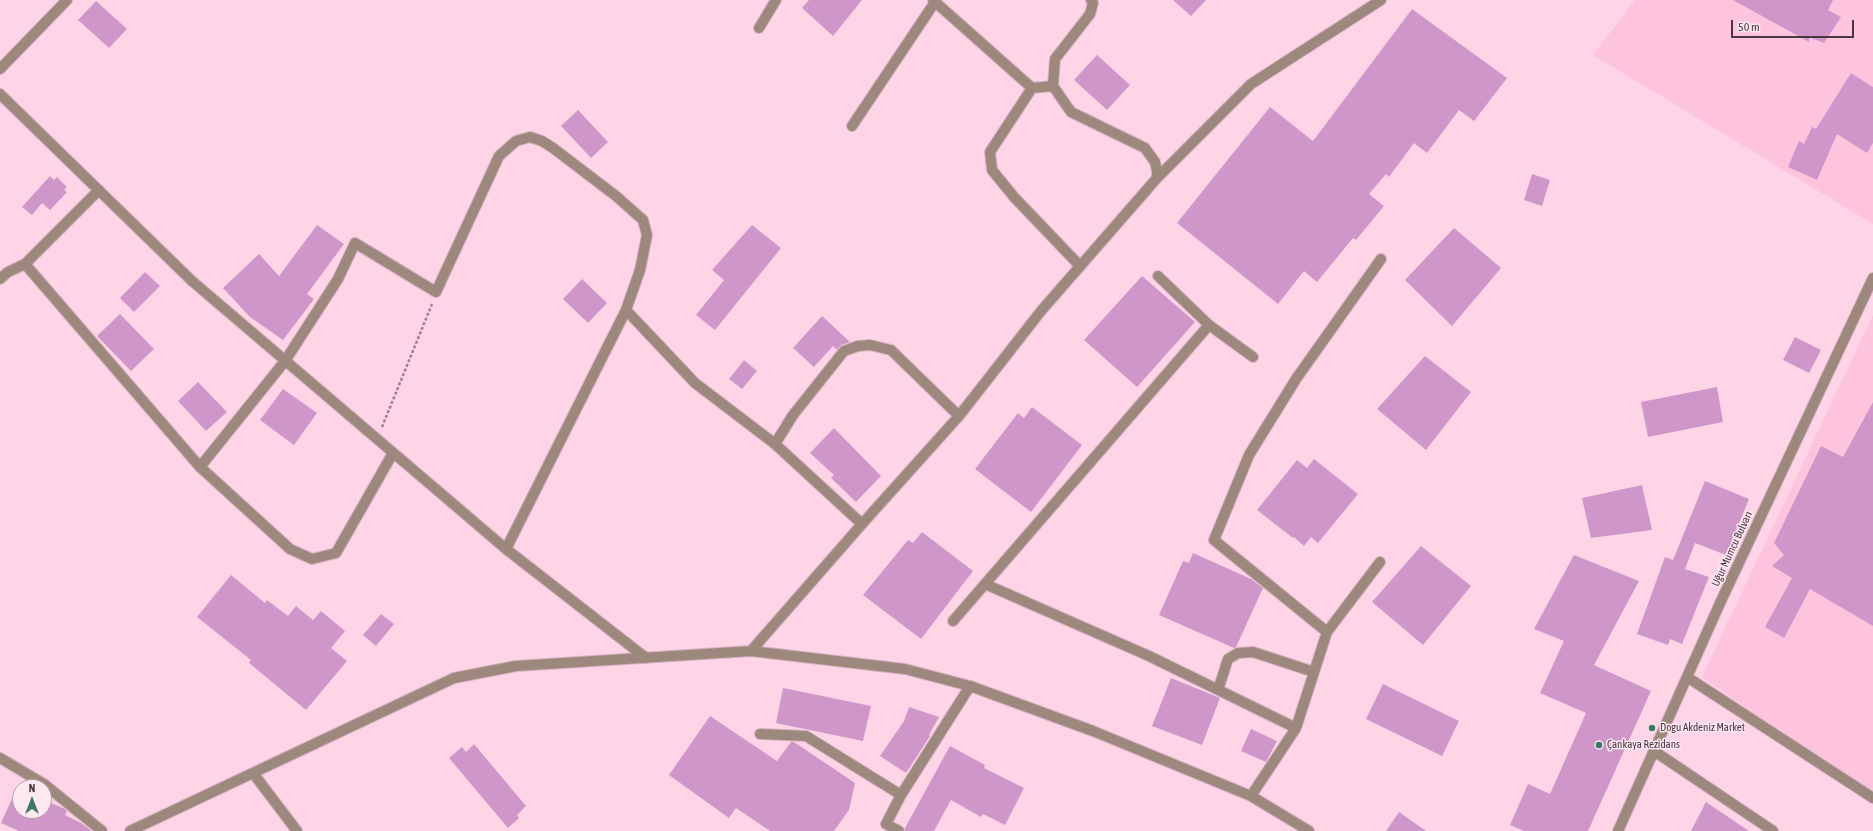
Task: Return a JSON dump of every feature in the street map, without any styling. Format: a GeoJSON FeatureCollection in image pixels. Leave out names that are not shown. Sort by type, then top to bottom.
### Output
{"type":"FeatureCollection","features":[{"type":"Feature","properties":{"kind":"street"},"geometry":{"type":"LineString","coordinates":[[0,69],[66,0]]}},
{"type":"Feature","properties":{"kind":"street"},"geometry":{"type":"LineString","coordinates":[[759,28],[776,0]]}},
{"type":"Feature","properties":{"kind":"street"},"geometry":{"type":"LineString","coordinates":[[751,651],[959,416],[1041,311],[1157,178],[1251,84],[1381,0]]}},
{"type":"Feature","properties":{"kind":"street"},"geometry":{"type":"LineString","coordinates":[[852,126],[934,1],[1032,88],[1053,86]]}},
{"type":"Feature","properties":{"kind":"street"},"geometry":{"type":"LineString","coordinates":[[1093,1],[1090,14],[1055,59],[1053,86],[1071,112],[1145,148],[1155,162],[1157,178]]}},
{"type":"Feature","properties":{"kind":"street"},"geometry":{"type":"LineString","coordinates":[[1032,88],[990,152],[992,170],[1014,197],[1080,266]]}},
{"type":"Feature","properties":{"kind":"street"},"geometry":{"type":"LineString","coordinates":[[0,94],[192,281],[506,549],[646,658]]}},
{"type":"Feature","properties":{"kind":"street"},"geometry":{"type":"LineString","coordinates":[[200,467],[285,361],[338,279],[355,242],[436,292],[499,156],[516,140],[530,137],[542,140],[578,165],[643,220],[647,235],[640,270],[626,310],[506,549]]}},
{"type":"Feature","properties":{"kind":"street"},"geometry":{"type":"LineString","coordinates":[[0,279],[25,264],[98,190]]}},
{"type":"Feature","properties":{"kind":"street"},"geometry":{"type":"LineString","coordinates":[[1327,632],[1214,540],[1249,455],[1296,379],[1380,259]]}},
{"type":"Feature","properties":{"kind":"street"},"geometry":{"type":"LineString","coordinates":[[25,264],[200,467],[290,549],[312,559],[336,553],[393,452]]}},
{"type":"Feature","properties":{"kind":"street"},"geometry":{"type":"LineString","coordinates":[[1158,276],[1209,325],[1253,357]]}},
{"type":"Feature","properties":{"kind":"street","name":"Uğur Mumcu Bulvarı"},"geometry":{"type":"LineString","coordinates":[[1618,831],[1687,677],[1873,278]]}},
{"type":"Feature","properties":{"kind":"street"},"geometry":{"type":"LineString","coordinates":[[626,310],[695,383],[775,444],[862,524]]}},
{"type":"Feature","properties":{"kind":"street"},"geometry":{"type":"LineString","coordinates":[[953,621],[1209,325]]}},
{"type":"Feature","properties":{"kind":"street"},"geometry":{"type":"LineString","coordinates":[[775,444],[793,415],[844,351],[858,346],[870,345],[891,350],[959,416]]}},
{"type":"Feature","properties":{"kind":"street"},"geometry":{"type":"LineString","coordinates":[[1250,796],[1296,728],[1327,632],[1380,562]]}},
{"type":"Feature","properties":{"kind":"street"},"geometry":{"type":"LineString","coordinates":[[985,584],[1149,656],[1296,728]]}},
{"type":"Feature","properties":{"kind":"street"},"geometry":{"type":"LineString","coordinates":[[130,831],[454,678],[516,666],[751,651],[905,669],[970,686],[1092,730],[1250,796],[1309,831]]}},
{"type":"Feature","properties":{"kind":"street"},"geometry":{"type":"LineString","coordinates":[[1218,690],[1228,659],[1238,653],[1253,652],[1314,672]]}},
{"type":"Feature","properties":{"kind":"street"},"geometry":{"type":"LineString","coordinates":[[1687,677],[1873,798]]}},
{"type":"Feature","properties":{"kind":"street"},"geometry":{"type":"LineString","coordinates":[[899,831],[886,824],[902,795],[970,686]]}},
{"type":"Feature","properties":{"kind":"street"},"geometry":{"type":"LineString","coordinates":[[760,734],[806,736],[902,795]]}},
{"type":"Feature","properties":{"kind":"street"},"geometry":{"type":"LineString","coordinates":[[1654,751],[1774,831]]}},
{"type":"Feature","properties":{"kind":"street"},"geometry":{"type":"LineString","coordinates":[[0,758],[44,784],[102,831]]}},
{"type":"Feature","properties":{"kind":"street"},"geometry":{"type":"LineString","coordinates":[[253,773],[298,831]]}},
{"type":"Feature","properties":{"kind":"path"},"geometry":{"type":"LineString","coordinates":[[377,439],[436,292]]}},
{"type":"Feature","properties":{"kind":"shaded area"},"geometry":{"type":"Polygon","coordinates":[[[1635,0],[1873,0],[1873,224],[1593,55],[1635,0]]]}},
{"type":"Feature","properties":{"kind":"shaded area"},"geometry":{"type":"Polygon","coordinates":[[[1873,315],[1873,796],[1702,677],[1873,315]]]}},
{"type":"Feature","properties":{"kind":"building"},"geometry":{"type":"Polygon","coordinates":[[[809,0],[862,0],[833,36],[802,8],[809,0]]]}},
{"type":"Feature","properties":{"kind":"building"},"geometry":{"type":"Polygon","coordinates":[[[1173,0],[1206,0],[1191,16],[1173,0]]]}},
{"type":"Feature","properties":{"kind":"building"},"geometry":{"type":"Polygon","coordinates":[[[1733,0],[1833,0],[1828,10],[1841,17],[1824,43],[1809,37],[1809,42],[1733,0]]]}},
{"type":"Feature","properties":{"kind":"building"},"geometry":{"type":"Polygon","coordinates":[[[96,1],[127,29],[109,48],[78,20],[96,1]]]}},
{"type":"Feature","properties":{"kind":"building"},"geometry":{"type":"Polygon","coordinates":[[[1412,9],[1507,78],[1474,121],[1459,110],[1427,153],[1414,143],[1389,177],[1386,174],[1369,194],[1384,206],[1356,240],[1353,238],[1317,282],[1304,271],[1278,304],[1177,223],[1270,107],[1313,141],[1412,9]]]}},
{"type":"Feature","properties":{"kind":"building"},"geometry":{"type":"Polygon","coordinates":[[[1097,55],[1130,85],[1107,110],[1074,80],[1097,55]]]}},
{"type":"Feature","properties":{"kind":"building"},"geometry":{"type":"Polygon","coordinates":[[[1851,73],[1873,87],[1873,143],[1867,153],[1837,134],[1817,180],[1788,167],[1799,141],[1804,144],[1812,127],[1816,129],[1851,73]]]}},
{"type":"Feature","properties":{"kind":"building"},"geometry":{"type":"Polygon","coordinates":[[[578,110],[608,142],[591,158],[561,126],[578,110]]]}},
{"type":"Feature","properties":{"kind":"building"},"geometry":{"type":"Polygon","coordinates":[[[1532,174],[1550,180],[1542,206],[1524,200],[1532,174]]]}},
{"type":"Feature","properties":{"kind":"building"},"geometry":{"type":"Polygon","coordinates":[[[50,176],[54,180],[57,177],[67,187],[64,190],[67,192],[50,210],[42,203],[32,215],[22,207],[50,176]]]}},
{"type":"Feature","properties":{"kind":"building"},"geometry":{"type":"Polygon","coordinates":[[[317,225],[344,244],[307,294],[314,299],[283,340],[250,317],[223,288],[259,254],[279,276],[317,225]]]}},
{"type":"Feature","properties":{"kind":"building"},"geometry":{"type":"Polygon","coordinates":[[[752,225],[781,248],[715,330],[696,315],[724,280],[712,270],[752,225]]]}},
{"type":"Feature","properties":{"kind":"building"},"geometry":{"type":"Polygon","coordinates":[[[1454,228],[1501,268],[1452,326],[1405,280],[1454,228]]]}},
{"type":"Feature","properties":{"kind":"building"},"geometry":{"type":"Polygon","coordinates":[[[145,272],[160,286],[134,312],[120,298],[145,272]]]}},
{"type":"Feature","properties":{"kind":"building"},"geometry":{"type":"Polygon","coordinates":[[[1142,276],[1195,322],[1137,387],[1084,340],[1142,276]]]}},
{"type":"Feature","properties":{"kind":"building"},"geometry":{"type":"Polygon","coordinates":[[[582,279],[607,303],[588,323],[563,299],[582,279]]]}},
{"type":"Feature","properties":{"kind":"building"},"geometry":{"type":"Polygon","coordinates":[[[120,314],[154,349],[131,371],[97,336],[120,314]]]}},
{"type":"Feature","properties":{"kind":"building"},"geometry":{"type":"Polygon","coordinates":[[[822,316],[850,342],[841,345],[837,350],[833,346],[814,367],[793,348],[822,316]]]}},
{"type":"Feature","properties":{"kind":"building"},"geometry":{"type":"Polygon","coordinates":[[[1795,337],[1821,350],[1809,373],[1783,360],[1795,337]]]}},
{"type":"Feature","properties":{"kind":"building"},"geometry":{"type":"Polygon","coordinates":[[[1425,356],[1471,392],[1426,450],[1377,409],[1425,356]]]}},
{"type":"Feature","properties":{"kind":"building"},"geometry":{"type":"Polygon","coordinates":[[[744,360],[757,371],[742,389],[729,379],[744,360]]]}},
{"type":"Feature","properties":{"kind":"building"},"geometry":{"type":"Polygon","coordinates":[[[198,382],[227,412],[206,431],[178,401],[198,382]]]}},
{"type":"Feature","properties":{"kind":"building"},"geometry":{"type":"Polygon","coordinates":[[[1717,387],[1723,422],[1648,437],[1641,402],[1717,387]]]}},
{"type":"Feature","properties":{"kind":"building"},"geometry":{"type":"Polygon","coordinates":[[[283,389],[317,413],[294,445],[260,420],[283,389]]]}},
{"type":"Feature","properties":{"kind":"building"},"geometry":{"type":"Polygon","coordinates":[[[1873,402],[1873,626],[1810,589],[1784,638],[1765,627],[1792,578],[1772,566],[1784,555],[1774,543],[1821,446],[1843,457],[1873,402]]]}},
{"type":"Feature","properties":{"kind":"building"},"geometry":{"type":"Polygon","coordinates":[[[1032,407],[1082,445],[1031,512],[975,469],[1018,413],[1024,418],[1032,407]]]}},
{"type":"Feature","properties":{"kind":"building"},"geometry":{"type":"Polygon","coordinates":[[[834,428],[881,476],[856,502],[831,478],[834,475],[810,453],[834,428]]]}},
{"type":"Feature","properties":{"kind":"building"},"geometry":{"type":"Polygon","coordinates":[[[1314,459],[1358,494],[1318,543],[1311,537],[1304,546],[1257,510],[1297,460],[1307,468],[1314,459]]]}},
{"type":"Feature","properties":{"kind":"building"},"geometry":{"type":"Polygon","coordinates":[[[1705,481],[1749,499],[1726,555],[1695,543],[1685,569],[1709,577],[1682,644],[1670,639],[1668,645],[1637,634],[1665,557],[1673,560],[1705,481]]]}},
{"type":"Feature","properties":{"kind":"building"},"geometry":{"type":"Polygon","coordinates":[[[1642,485],[1652,530],[1591,538],[1582,498],[1642,485]]]}},
{"type":"Feature","properties":{"kind":"building"},"geometry":{"type":"Polygon","coordinates":[[[922,532],[973,571],[921,639],[863,595],[908,540],[913,543],[922,532]]]}},
{"type":"Feature","properties":{"kind":"building"},"geometry":{"type":"Polygon","coordinates":[[[1421,546],[1471,586],[1423,645],[1372,602],[1421,546]]]}},
{"type":"Feature","properties":{"kind":"building"},"geometry":{"type":"Polygon","coordinates":[[[1193,553],[1251,579],[1263,588],[1236,647],[1234,648],[1159,615],[1183,561],[1189,563],[1193,553]]]}},
{"type":"Feature","properties":{"kind":"building","name":"Çankaya Rezidans"},"geometry":{"type":"Polygon","coordinates":[[[1574,555],[1639,581],[1594,665],[1651,691],[1588,831],[1524,831],[1510,825],[1528,784],[1550,794],[1586,713],[1540,693],[1564,641],[1534,629],[1574,555]]]}},
{"type":"Feature","properties":{"kind":"building"},"geometry":{"type":"Polygon","coordinates":[[[231,575],[265,603],[267,600],[288,616],[296,606],[313,620],[321,611],[345,631],[331,648],[347,661],[306,710],[249,663],[251,660],[197,617],[231,575]]]}},
{"type":"Feature","properties":{"kind":"building"},"geometry":{"type":"Polygon","coordinates":[[[381,614],[394,624],[376,646],[363,635],[381,614]]]}},
{"type":"Feature","properties":{"kind":"building"},"geometry":{"type":"Polygon","coordinates":[[[1171,678],[1220,698],[1202,745],[1152,726],[1171,678]]]}},
{"type":"Feature","properties":{"kind":"building"},"geometry":{"type":"Polygon","coordinates":[[[1383,684],[1459,721],[1442,756],[1366,719],[1383,684]]]}},
{"type":"Feature","properties":{"kind":"building"},"geometry":{"type":"Polygon","coordinates":[[[783,688],[871,706],[863,741],[776,723],[783,688]]]}},
{"type":"Feature","properties":{"kind":"building"},"geometry":{"type":"Polygon","coordinates":[[[909,707],[939,717],[929,735],[930,736],[906,773],[880,756],[904,721],[909,707]]]}},
{"type":"Feature","properties":{"kind":"building"},"geometry":{"type":"Polygon","coordinates":[[[710,716],[777,761],[791,742],[794,742],[855,783],[849,810],[834,831],[770,831],[736,808],[729,818],[669,775],[710,716]]]}},
{"type":"Feature","properties":{"kind":"building"},"geometry":{"type":"Polygon","coordinates":[[[1251,729],[1277,741],[1266,762],[1241,751],[1251,729]]]}},
{"type":"Feature","properties":{"kind":"building"},"geometry":{"type":"Polygon","coordinates":[[[474,744],[526,806],[517,815],[519,818],[508,828],[449,758],[462,747],[466,752],[474,744]]]}},
{"type":"Feature","properties":{"kind":"building"},"geometry":{"type":"Polygon","coordinates":[[[950,746],[985,765],[984,768],[1024,788],[1005,825],[983,814],[981,817],[951,800],[934,831],[905,831],[905,828],[950,746]]]}},
{"type":"Feature","properties":{"kind":"building"},"geometry":{"type":"Polygon","coordinates":[[[12,799],[12,819],[52,819],[52,803],[65,809],[67,811],[65,815],[81,823],[92,831],[19,831],[1,823],[12,799]]]}},
{"type":"Feature","properties":{"kind":"building"},"geometry":{"type":"Polygon","coordinates":[[[1706,802],[1749,831],[1691,831],[1706,802]]]}},
{"type":"Feature","properties":{"kind":"building"},"geometry":{"type":"Polygon","coordinates":[[[1399,812],[1426,831],[1386,831],[1399,812]]]}},
{"type":"Feature","properties":{"kind":"place","name":"Dogu Akdeniz Market"},"geometry":{"type":"Point","coordinates":[1652,728]}},
{"type":"Feature","properties":{"kind":"place","name":"Çankaya Rezidans"},"geometry":{"type":"Point","coordinates":[1599,745]}}]}
